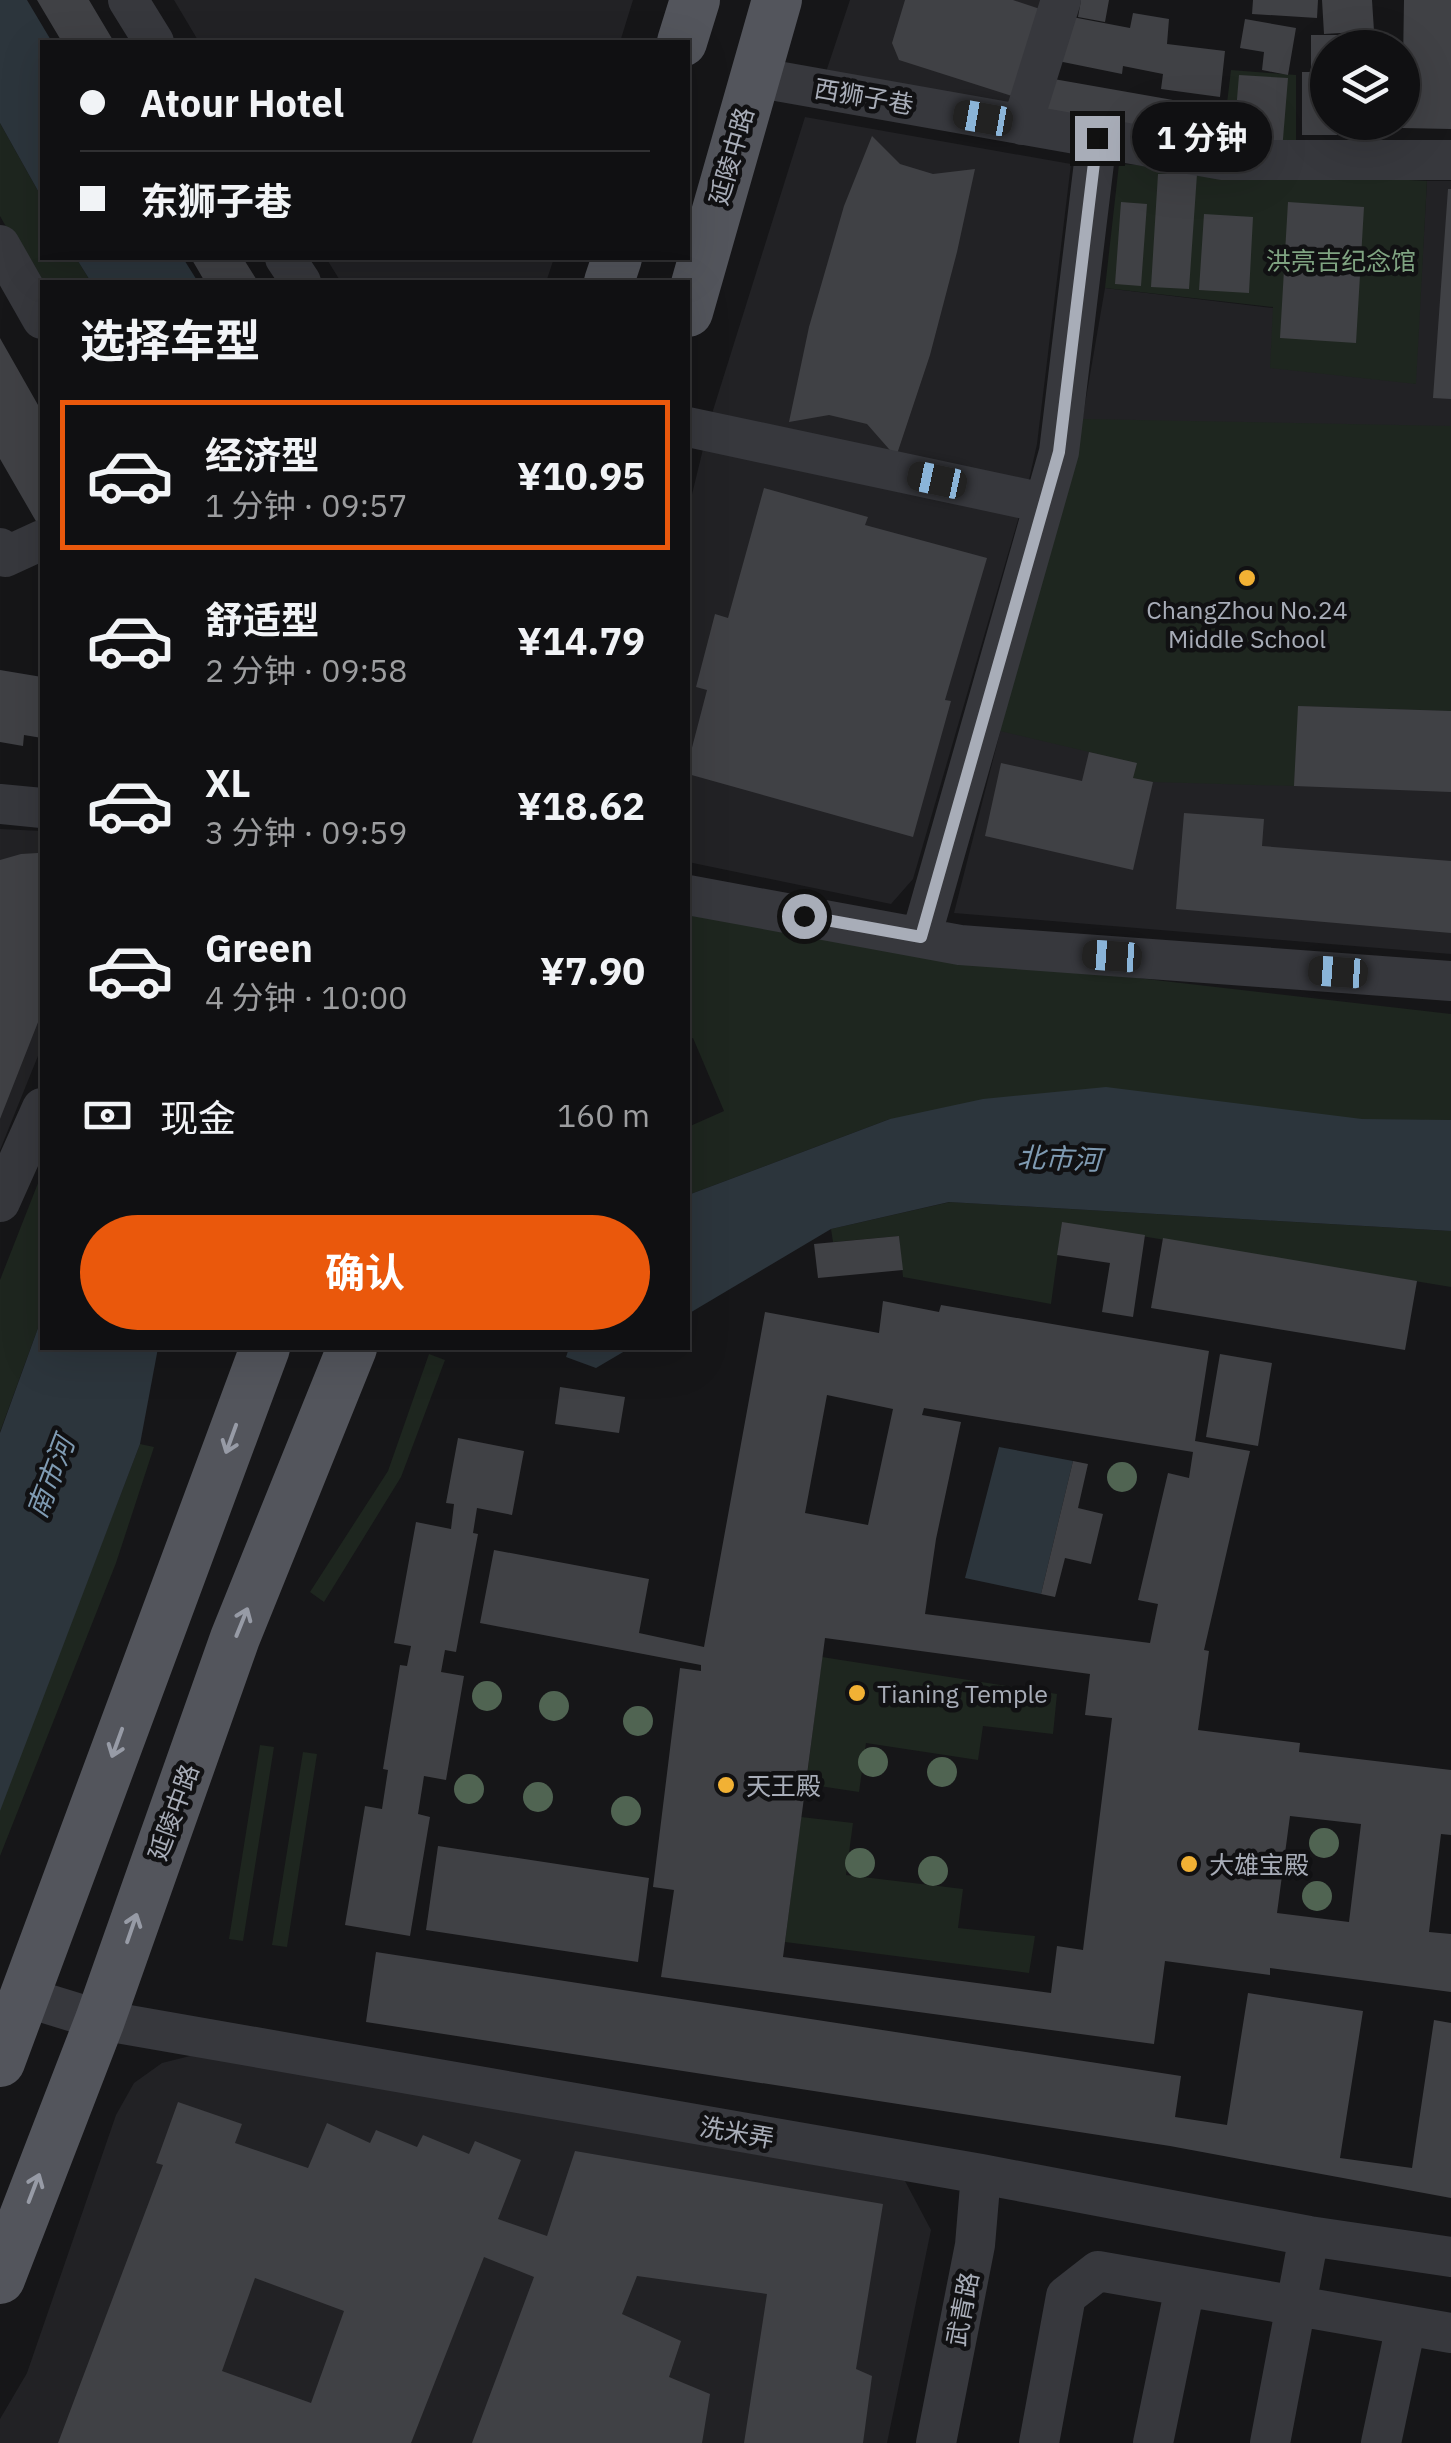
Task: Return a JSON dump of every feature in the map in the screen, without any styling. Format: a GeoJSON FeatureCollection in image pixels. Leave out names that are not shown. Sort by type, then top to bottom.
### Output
{"type":"FeatureCollection","features":[{"type":"Feature","properties":{"kind":"main road"},"geometry":{"type":"LineString","coordinates":[[683,40],[695,0]]}},
{"type":"Feature","properties":{"kind":"main road","name":"延陵中路"},"geometry":{"type":"LineString","coordinates":[[690,305],[777,0]]}},
{"type":"Feature","properties":{"kind":"main road"},"geometry":{"type":"LineString","coordinates":[[0,2062],[264,1350]]}},
{"type":"Feature","properties":{"kind":"main road","name":"延陵中路"},"geometry":{"type":"LineString","coordinates":[[0,2279],[100,2020],[236,1638],[351,1350]]}},
{"type":"Feature","properties":{"kind":"street"},"geometry":{"type":"LineString","coordinates":[[128,0],[153,40]]}},
{"type":"Feature","properties":{"kind":"street"},"geometry":{"type":"LineString","coordinates":[[1022,125],[1061,0]]}},
{"type":"Feature","properties":{"kind":"street","name":"西狮子巷"},"geometry":{"type":"LineString","coordinates":[[754,76],[1223,160],[1451,160]]}},
{"type":"Feature","properties":{"kind":"street"},"geometry":{"type":"LineString","coordinates":[[921,937],[1059,452],[1097,138]]}},
{"type":"Feature","properties":{"kind":"street"},"geometry":{"type":"LineString","coordinates":[[0,246],[40,316]]}},
{"type":"Feature","properties":{"kind":"street"},"geometry":{"type":"LineString","coordinates":[[690,426],[1044,503]]}},
{"type":"Feature","properties":{"kind":"street"},"geometry":{"type":"LineString","coordinates":[[0,548],[5,558],[40,541]]}},
{"type":"Feature","properties":{"kind":"street"},"geometry":{"type":"LineString","coordinates":[[0,804],[40,808]]}},
{"type":"Feature","properties":{"kind":"street"},"geometry":{"type":"LineString","coordinates":[[690,895],[960,944],[1451,981]]}},
{"type":"Feature","properties":{"kind":"street"},"geometry":{"type":"LineString","coordinates":[[0,1202],[40,1112]]}},
{"type":"Feature","properties":{"kind":"street","name":"洗米弄"},"geometry":{"type":"LineString","coordinates":[[25,1997],[100,2020],[981,2174],[1308,2236],[1451,2257]]}},
{"type":"Feature","properties":{"kind":"street","name":"武青路"},"geometry":{"type":"LineString","coordinates":[[936,2443],[974,2245],[981,2174]]}},
{"type":"Feature","properties":{"kind":"street"},"geometry":{"type":"LineString","coordinates":[[1270,2443],[1308,2236]]}},
{"type":"Feature","properties":{"kind":"street"},"geometry":{"type":"LineString","coordinates":[[1039,2443],[1066,2296],[1098,2271],[1451,2333]]}},
{"type":"Feature","properties":{"kind":"street"},"geometry":{"type":"LineString","coordinates":[[1153,2443],[1185,2287]]}},
{"type":"Feature","properties":{"kind":"street"},"geometry":{"type":"LineString","coordinates":[[1381,2443],[1406,2325]]}},
{"type":"Feature","properties":{"kind":"shaded area"},"geometry":{"type":"Polygon","coordinates":[[[174,0],[633,0],[621,40],[198,40],[174,0]]]}},
{"type":"Feature","properties":{"kind":"shaded area"},"geometry":{"type":"Polygon","coordinates":[[[850,0],[1049,0],[1018,104],[826,72],[850,0]]]}},
{"type":"Feature","properties":{"kind":"shaded area"},"geometry":{"type":"Polygon","coordinates":[[[805,117],[1071,164],[1037,444],[1027,489],[913,879],[891,904],[690,862],[690,503],[710,420],[805,117]]]}},
{"type":"Feature","properties":{"kind":"shaded area","name":"ChangZhou No.24 Middle School"},"geometry":{"type":"Polygon","coordinates":[[[1427,181],[1451,181],[1451,954],[954,913],[1075,462],[1105,288],[1273,308],[1415,384],[1427,181]]]}},
{"type":"Feature","properties":{"kind":"shaded area"},"geometry":{"type":"Polygon","coordinates":[[[327,260],[553,260],[547,280],[340,280],[327,260]]]}},
{"type":"Feature","properties":{"kind":"shaded area"},"geometry":{"type":"Polygon","coordinates":[[[0,829],[40,831],[40,1051],[0,1150],[0,829]]]}},
{"type":"Feature","properties":{"kind":"shaded area"},"geometry":{"type":"Polygon","coordinates":[[[198,2054],[905,2181],[931,2230],[887,2443],[0,2443],[0,2419],[27,2373],[116,2115],[134,2083],[162,2063],[198,2054]]]}},
{"type":"Feature","properties":{"kind":"green space"},"geometry":{"type":"Polygon","coordinates":[[[1231,70],[1296,75],[1296,144],[1222,145],[1231,70]]]}},
{"type":"Feature","properties":{"kind":"green space"},"geometry":{"type":"Polygon","coordinates":[[[0,123],[40,194],[40,260],[77,260],[90,280],[40,280],[40,286],[0,216],[0,123]]]}},
{"type":"Feature","properties":{"kind":"green space","name":"洪亮吉纪念馆"},"geometry":{"type":"Polygon","coordinates":[[[1119,164],[1427,181],[1416,384],[1270,368],[1273,307],[1105,288],[1119,164]]]}},
{"type":"Feature","properties":{"kind":"green space"},"geometry":{"type":"Polygon","coordinates":[[[1083,419],[1451,426],[1451,711],[1299,706],[1294,786],[1153,782],[1133,778],[1136,763],[1000,731],[1075,462],[1083,419]]]}},
{"type":"Feature","properties":{"kind":"green space"},"geometry":{"type":"Polygon","coordinates":[[[690,915],[920,953],[1451,1014],[1451,1120],[890,1119],[690,1194],[690,1126],[724,1111],[693,1038],[690,1039],[690,915]]]}},
{"type":"Feature","properties":{"kind":"green space"},"geometry":{"type":"Polygon","coordinates":[[[40,1178],[40,1322],[0,1432],[0,1280],[40,1178]]]}},
{"type":"Feature","properties":{"kind":"green space"},"geometry":{"type":"Polygon","coordinates":[[[950,1202],[1451,1231],[1451,1287],[1062,1223],[1051,1304],[903,1277],[899,1236],[833,1242],[831,1229],[950,1202]]]}},
{"type":"Feature","properties":{"kind":"green space"},"geometry":{"type":"Polygon","coordinates":[[[429,1354],[445,1360],[401,1477],[324,1602],[310,1592],[388,1471],[429,1354]]]}},
{"type":"Feature","properties":{"kind":"green space"},"geometry":{"type":"Polygon","coordinates":[[[140,1444],[154,1447],[116,1563],[0,1856],[0,1807],[140,1444]]]}},
{"type":"Feature","properties":{"kind":"green space"},"geometry":{"type":"Polygon","coordinates":[[[822,1657],[1057,1694],[1053,1734],[983,1726],[978,1760],[866,1743],[859,1792],[806,1784],[822,1657]]]}},
{"type":"Feature","properties":{"kind":"green space"},"geometry":{"type":"Polygon","coordinates":[[[260,1745],[274,1747],[243,1941],[229,1939],[260,1745]]]}},
{"type":"Feature","properties":{"kind":"green space"},"geometry":{"type":"Polygon","coordinates":[[[303,1752],[317,1754],[287,1947],[272,1945],[303,1752]]]}},
{"type":"Feature","properties":{"kind":"green space"},"geometry":{"type":"Polygon","coordinates":[[[801,1817],[853,1823],[846,1875],[963,1889],[958,1928],[1035,1936],[1029,1973],[785,1942],[801,1817]]]}},
{"type":"Feature","properties":{"kind":"water"},"geometry":{"type":"Polygon","coordinates":[[[0,0],[27,0],[51,40],[40,40],[40,194],[0,123],[0,0]]]}},
{"type":"Feature","properties":{"kind":"water"},"geometry":{"type":"Polygon","coordinates":[[[77,260],[184,260],[197,280],[90,280],[77,260]]]}},
{"type":"Feature","properties":{"kind":"water","name":"北市河"},"geometry":{"type":"Polygon","coordinates":[[[1106,1087],[1362,1119],[1451,1120],[1451,1231],[949,1202],[831,1229],[690,1313],[690,1194],[890,1119],[983,1099],[1106,1087]]]}},
{"type":"Feature","properties":{"kind":"water","name":"南市河"},"geometry":{"type":"Polygon","coordinates":[[[40,1323],[40,1350],[158,1350],[140,1444],[0,1811],[0,1433],[40,1323]]]}},
{"type":"Feature","properties":{"kind":"water"},"geometry":{"type":"Polygon","coordinates":[[[568,1350],[627,1350],[596,1368],[566,1357],[568,1350]]]}},
{"type":"Feature","properties":{"kind":"water"},"geometry":{"type":"Polygon","coordinates":[[[999,1447],[1073,1461],[1041,1594],[965,1578],[999,1447]]]}},
{"type":"Feature","properties":{"kind":"building"},"geometry":{"type":"Polygon","coordinates":[[[37,0],[89,0],[113,40],[61,40],[37,0]]]}},
{"type":"Feature","properties":{"kind":"building"},"geometry":{"type":"Polygon","coordinates":[[[905,0],[1013,0],[1040,9],[1012,96],[899,60],[892,43],[905,0]]]}},
{"type":"Feature","properties":{"kind":"building"},"geometry":{"type":"Polygon","coordinates":[[[1081,0],[1109,0],[1105,22],[1078,17],[1081,0]]]}},
{"type":"Feature","properties":{"kind":"building"},"geometry":{"type":"Polygon","coordinates":[[[1253,0],[1318,0],[1317,18],[1252,14],[1253,0]]]}},
{"type":"Feature","properties":{"kind":"building"},"geometry":{"type":"Polygon","coordinates":[[[1322,0],[1372,0],[1374,30],[1324,30],[1322,0]]]}},
{"type":"Feature","properties":{"kind":"building"},"geometry":{"type":"Polygon","coordinates":[[[1404,0],[1451,0],[1451,129],[1420,128],[1420,30],[1404,30],[1404,0]]]}},
{"type":"Feature","properties":{"kind":"building"},"geometry":{"type":"Polygon","coordinates":[[[1133,13],[1169,19],[1167,44],[1225,51],[1220,97],[1161,89],[1163,74],[1123,66],[1122,74],[1058,61],[1067,16],[1130,28],[1133,13]]]}},
{"type":"Feature","properties":{"kind":"building"},"geometry":{"type":"Polygon","coordinates":[[[1245,19],[1296,28],[1288,75],[1262,70],[1264,52],[1240,48],[1245,19]]]}},
{"type":"Feature","properties":{"kind":"building"},"geometry":{"type":"Polygon","coordinates":[[[1302,72],[1310,72],[1310,135],[1302,135],[1302,72]]]}},
{"type":"Feature","properties":{"kind":"building"},"geometry":{"type":"Polygon","coordinates":[[[1239,75],[1288,78],[1282,151],[1233,147],[1239,75]]]}},
{"type":"Feature","properties":{"kind":"building"},"geometry":{"type":"Polygon","coordinates":[[[1048,78],[1207,106],[1199,149],[1041,120],[1048,78]]]}},
{"type":"Feature","properties":{"kind":"building"},"geometry":{"type":"Polygon","coordinates":[[[872,136],[900,164],[933,174],[975,169],[930,355],[896,457],[867,424],[829,415],[789,422],[809,327],[844,206],[872,136]]]}},
{"type":"Feature","properties":{"kind":"building"},"geometry":{"type":"Polygon","coordinates":[[[1158,174],[1197,174],[1189,289],[1151,287],[1158,174]]]}},
{"type":"Feature","properties":{"kind":"building"},"geometry":{"type":"Polygon","coordinates":[[[1451,189],[1451,399],[1433,398],[1451,189]]]}},
{"type":"Feature","properties":{"kind":"building"},"geometry":{"type":"Polygon","coordinates":[[[1121,202],[1147,204],[1141,286],[1115,284],[1121,202]]]}},
{"type":"Feature","properties":{"kind":"building"},"geometry":{"type":"Polygon","coordinates":[[[1288,202],[1364,207],[1356,343],[1280,338],[1288,202]]]}},
{"type":"Feature","properties":{"kind":"building"},"geometry":{"type":"Polygon","coordinates":[[[1204,214],[1253,217],[1249,293],[1199,290],[1204,214]]]}},
{"type":"Feature","properties":{"kind":"building"},"geometry":{"type":"Polygon","coordinates":[[[192,260],[244,260],[257,280],[204,280],[192,260]]]}},
{"type":"Feature","properties":{"kind":"building"},"geometry":{"type":"Polygon","coordinates":[[[0,338],[40,408],[40,521],[37,523],[0,459],[0,338]]]}},
{"type":"Feature","properties":{"kind":"building"},"geometry":{"type":"Polygon","coordinates":[[[764,488],[868,517],[865,525],[987,558],[945,700],[951,701],[913,837],[690,775],[690,755],[707,690],[696,687],[715,614],[728,618],[764,488]]]}},
{"type":"Feature","properties":{"kind":"building"},"geometry":{"type":"Polygon","coordinates":[[[0,670],[40,677],[40,738],[24,735],[23,746],[0,742],[0,670]]]}},
{"type":"Feature","properties":{"kind":"building"},"geometry":{"type":"Polygon","coordinates":[[[1298,706],[1451,711],[1451,792],[1294,786],[1298,706]]]}},
{"type":"Feature","properties":{"kind":"building"},"geometry":{"type":"Polygon","coordinates":[[[1089,752],[1137,763],[1133,778],[1153,782],[1133,870],[985,836],[1001,763],[1082,781],[1089,752]]]}},
{"type":"Feature","properties":{"kind":"building"},"geometry":{"type":"Polygon","coordinates":[[[1184,813],[1264,819],[1262,846],[1451,861],[1451,933],[1176,909],[1184,813]]]}},
{"type":"Feature","properties":{"kind":"building"},"geometry":{"type":"Polygon","coordinates":[[[40,854],[40,1017],[0,1119],[0,860],[40,854]]]}},
{"type":"Feature","properties":{"kind":"building"},"geometry":{"type":"Polygon","coordinates":[[[1062,1222],[1145,1235],[1133,1317],[1102,1312],[1110,1263],[1057,1255],[1062,1222]]]}},
{"type":"Feature","properties":{"kind":"building"},"geometry":{"type":"Polygon","coordinates":[[[899,1236],[903,1270],[818,1278],[814,1244],[899,1236]]]}},
{"type":"Feature","properties":{"kind":"building"},"geometry":{"type":"Polygon","coordinates":[[[1163,1238],[1417,1281],[1405,1350],[1151,1308],[1163,1238]]]}},
{"type":"Feature","properties":{"kind":"building"},"geometry":{"type":"Polygon","coordinates":[[[883,1301],[939,1312],[941,1305],[1209,1351],[1195,1441],[1250,1451],[1204,1650],[1209,1651],[1198,1730],[1300,1743],[1299,1752],[1451,1770],[1451,1835],[1441,1834],[1429,1932],[1451,1934],[1451,1992],[1270,1968],[1270,1975],[1165,1961],[1154,2044],[661,1977],[674,1890],[653,1887],[680,1668],[701,1671],[701,1665],[480,1623],[494,1550],[649,1579],[639,1633],[704,1647],[765,1312],[879,1333],[883,1301]],[[827,1395],[805,1513],[868,1525],[893,1409],[827,1395]],[[924,1408],[922,1415],[961,1422],[936,1539],[925,1614],[1150,1643],[1158,1604],[1138,1600],[1168,1473],[1189,1478],[1193,1452],[924,1408]],[[825,1638],[783,1957],[1051,1993],[1057,1946],[1083,1950],[1112,1718],[1085,1715],[1090,1674],[825,1638]],[[1290,1816],[1277,1913],[1349,1922],[1361,1824],[1290,1816]]]}},
{"type":"Feature","properties":{"kind":"building"},"geometry":{"type":"Polygon","coordinates":[[[1220,1354],[1272,1363],[1258,1446],[1206,1437],[1220,1354]]]}},
{"type":"Feature","properties":{"kind":"building"},"geometry":{"type":"Polygon","coordinates":[[[560,1387],[625,1397],[619,1433],[555,1424],[560,1387]]]}},
{"type":"Feature","properties":{"kind":"building"},"geometry":{"type":"Polygon","coordinates":[[[458,1438],[524,1451],[512,1515],[477,1508],[473,1533],[478,1534],[456,1652],[445,1650],[441,1672],[464,1676],[446,1780],[424,1776],[418,1814],[430,1817],[410,1936],[345,1925],[365,1806],[382,1809],[388,1770],[383,1769],[400,1665],[407,1666],[411,1646],[394,1643],[416,1522],[451,1529],[454,1504],[446,1503],[458,1438]]]}},
{"type":"Feature","properties":{"kind":"building"},"geometry":{"type":"Polygon","coordinates":[[[1073,1461],[1088,1464],[1078,1508],[1103,1514],[1091,1564],[1065,1558],[1055,1597],[1041,1594],[1073,1461]]]}},
{"type":"Feature","properties":{"kind":"building"},"geometry":{"type":"Polygon","coordinates":[[[438,1846],[649,1878],[638,1962],[426,1930],[438,1846]]]}},
{"type":"Feature","properties":{"kind":"building"},"geometry":{"type":"Polygon","coordinates":[[[376,1952],[1181,2076],[1175,2117],[1227,2125],[1248,1993],[1363,2011],[1340,2158],[1412,2168],[1434,2020],[1451,2023],[1451,2198],[1170,2146],[366,2022],[376,1952]]]}},
{"type":"Feature","properties":{"kind":"building"},"geometry":{"type":"Polygon","coordinates":[[[178,2102],[242,2124],[235,2143],[308,2168],[327,2123],[370,2143],[376,2130],[417,2147],[423,2135],[469,2154],[475,2141],[521,2160],[498,2219],[547,2236],[575,2151],[883,2204],[856,2369],[872,2376],[863,2443],[744,2443],[767,2294],[637,2276],[622,2314],[681,2341],[669,2377],[710,2394],[702,2443],[472,2443],[534,2277],[484,2257],[411,2443],[58,2443],[163,2165],[156,2163],[178,2102]],[[255,2278],[222,2371],[311,2403],[344,2311],[255,2278]]]}},
{"type":"Feature","properties":{"kind":"place","name":"ChangZhou No.24 Middle School"},"geometry":{"type":"Point","coordinates":[1247,578]}},
{"type":"Feature","properties":{"kind":"place","name":"Tianing Temple"},"geometry":{"type":"Point","coordinates":[857,1693]}},
{"type":"Feature","properties":{"kind":"place","name":"天王殿"},"geometry":{"type":"Point","coordinates":[726,1785]}},
{"type":"Feature","properties":{"kind":"place","name":"大雄宝殿"},"geometry":{"type":"Point","coordinates":[1189,1864]}},
{"type":"Feature","properties":{"kind":"route"},"geometry":{"type":"LineString","coordinates":[[804,916],[921,937],[1059,452],[1097,138]]}}]}
